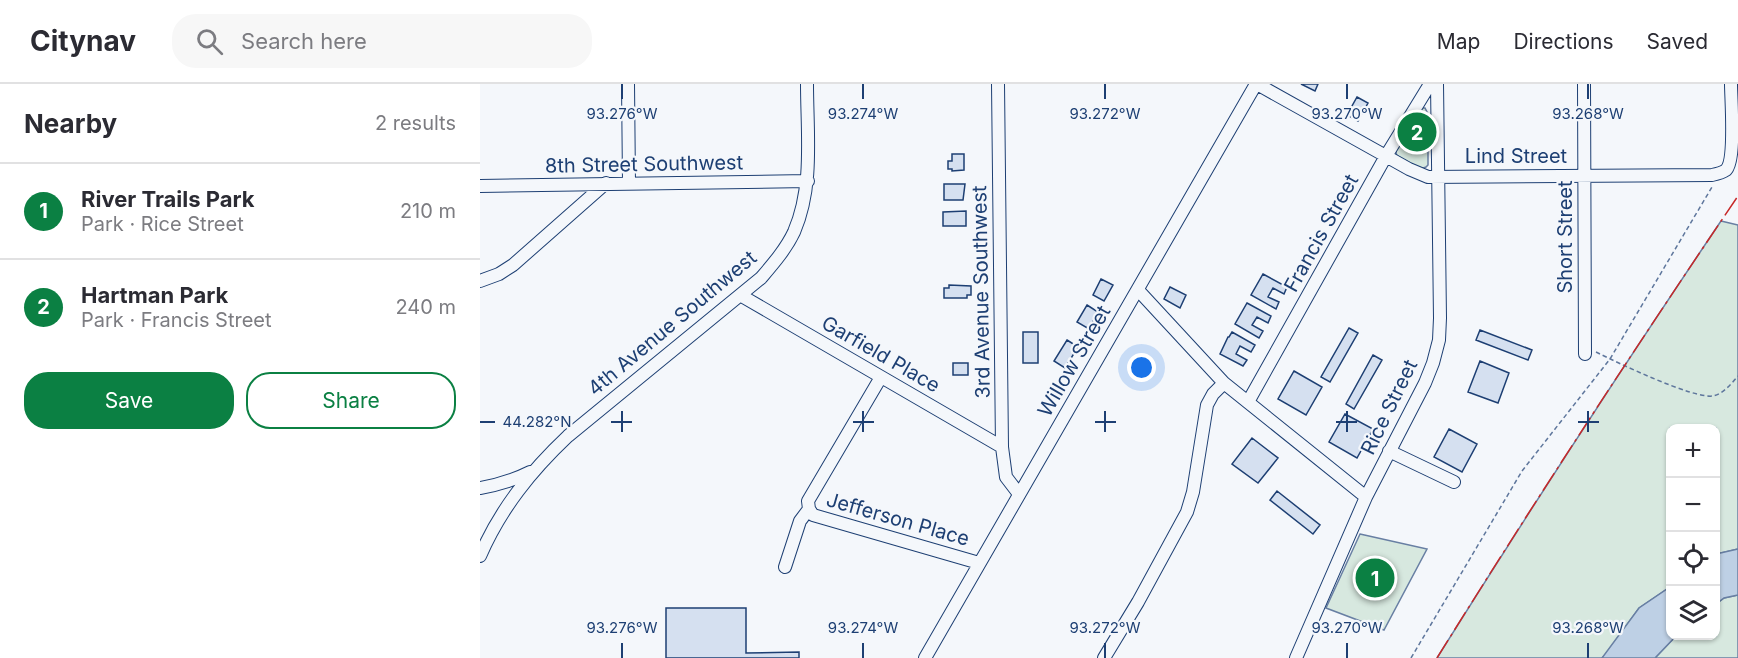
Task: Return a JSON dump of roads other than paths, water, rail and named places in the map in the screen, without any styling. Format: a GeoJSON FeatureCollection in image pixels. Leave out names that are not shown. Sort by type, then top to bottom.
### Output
{"type":"FeatureCollection","features":[{"type":"Feature","properties":{"kind":"street"},"geometry":{"type":"LineString","coordinates":[[628,84],[629,183]]}},
{"type":"Feature","properties":{"kind":"street","name":"4th Avenue Southwest"},"geometry":{"type":"LineString","coordinates":[[480,556],[495,524],[513,496],[534,470],[568,436],[761,278],[778,257],[793,234],[808,181],[807,84]]}},
{"type":"Feature","properties":{"kind":"street","name":"3rd Avenue Southwest"},"geometry":{"type":"LineString","coordinates":[[998,84],[1002,447],[1006,477],[1019,494]]}},
{"type":"Feature","properties":{"kind":"street","name":"Lind Street"},"geometry":{"type":"LineString","coordinates":[[1256,84],[1428,177],[1712,175],[1723,171],[1732,155],[1731,84]]}},
{"type":"Feature","properties":{"kind":"street","name":"Willow Street"},"geometry":{"type":"LineString","coordinates":[[925,658],[1256,84]]}},
{"type":"Feature","properties":{"kind":"street","name":"Francis Street"},"geometry":{"type":"LineString","coordinates":[[1248,402],[1386,156],[1430,84]]}},
{"type":"Feature","properties":{"kind":"street","name":"Rice Street"},"geometry":{"type":"LineString","coordinates":[[1296,658],[1366,497],[1433,363],[1440,318],[1437,84]]}},
{"type":"Feature","properties":{"kind":"street","name":"Short Street"},"geometry":{"type":"LineString","coordinates":[[1584,84],[1585,350]]}},
{"type":"Feature","properties":{"kind":"street","name":"8th Street Southwest"},"geometry":{"type":"LineString","coordinates":[[480,186],[808,181]]}},
{"type":"Feature","properties":{"kind":"street"},"geometry":{"type":"LineString","coordinates":[[480,281],[499,274],[513,265],[606,183]]}},
{"type":"Feature","properties":{"kind":"street"},"geometry":{"type":"LineString","coordinates":[[1138,290],[1224,383],[1366,497]]}},
{"type":"Feature","properties":{"kind":"street","name":"Garfield Place"},"geometry":{"type":"LineString","coordinates":[[740,295],[1002,447]]}},
{"type":"Feature","properties":{"kind":"street"},"geometry":{"type":"LineString","coordinates":[[786,567],[800,521],[809,509],[808,501],[881,377]]}},
{"type":"Feature","properties":{"kind":"street"},"geometry":{"type":"LineString","coordinates":[[1104,658],[1138,602],[1187,512],[1193,492],[1207,405],[1213,394],[1224,383]]}},
{"type":"Feature","properties":{"kind":"street"},"geometry":{"type":"LineString","coordinates":[[1389,451],[1455,482]]}},
{"type":"Feature","properties":{"kind":"street"},"geometry":{"type":"LineString","coordinates":[[480,488],[515,480],[534,470]]}},
{"type":"Feature","properties":{"kind":"street","name":"Jefferson Place"},"geometry":{"type":"LineString","coordinates":[[809,509],[813,515],[979,563]]}},
{"type":"Feature","properties":{"kind":"water"},"geometry":{"type":"Polygon","coordinates":[[[1738,549],[1738,595],[1720,601],[1720,586],[1720,553],[1738,549]]]}},
{"type":"Feature","properties":{"kind":"water"},"geometry":{"type":"Polygon","coordinates":[[[1666,590],[1666,640],[1672,640],[1655,658],[1602,658],[1639,608],[1666,590]]]}},
{"type":"Feature","properties":{"kind":"place","name":"Hartman Park"},"geometry":{"type":"Point","coordinates":[1417,132]}},
{"type":"Feature","properties":{"kind":"place","name":"River Trails Park"},"geometry":{"type":"Point","coordinates":[1375,578]}}]}
